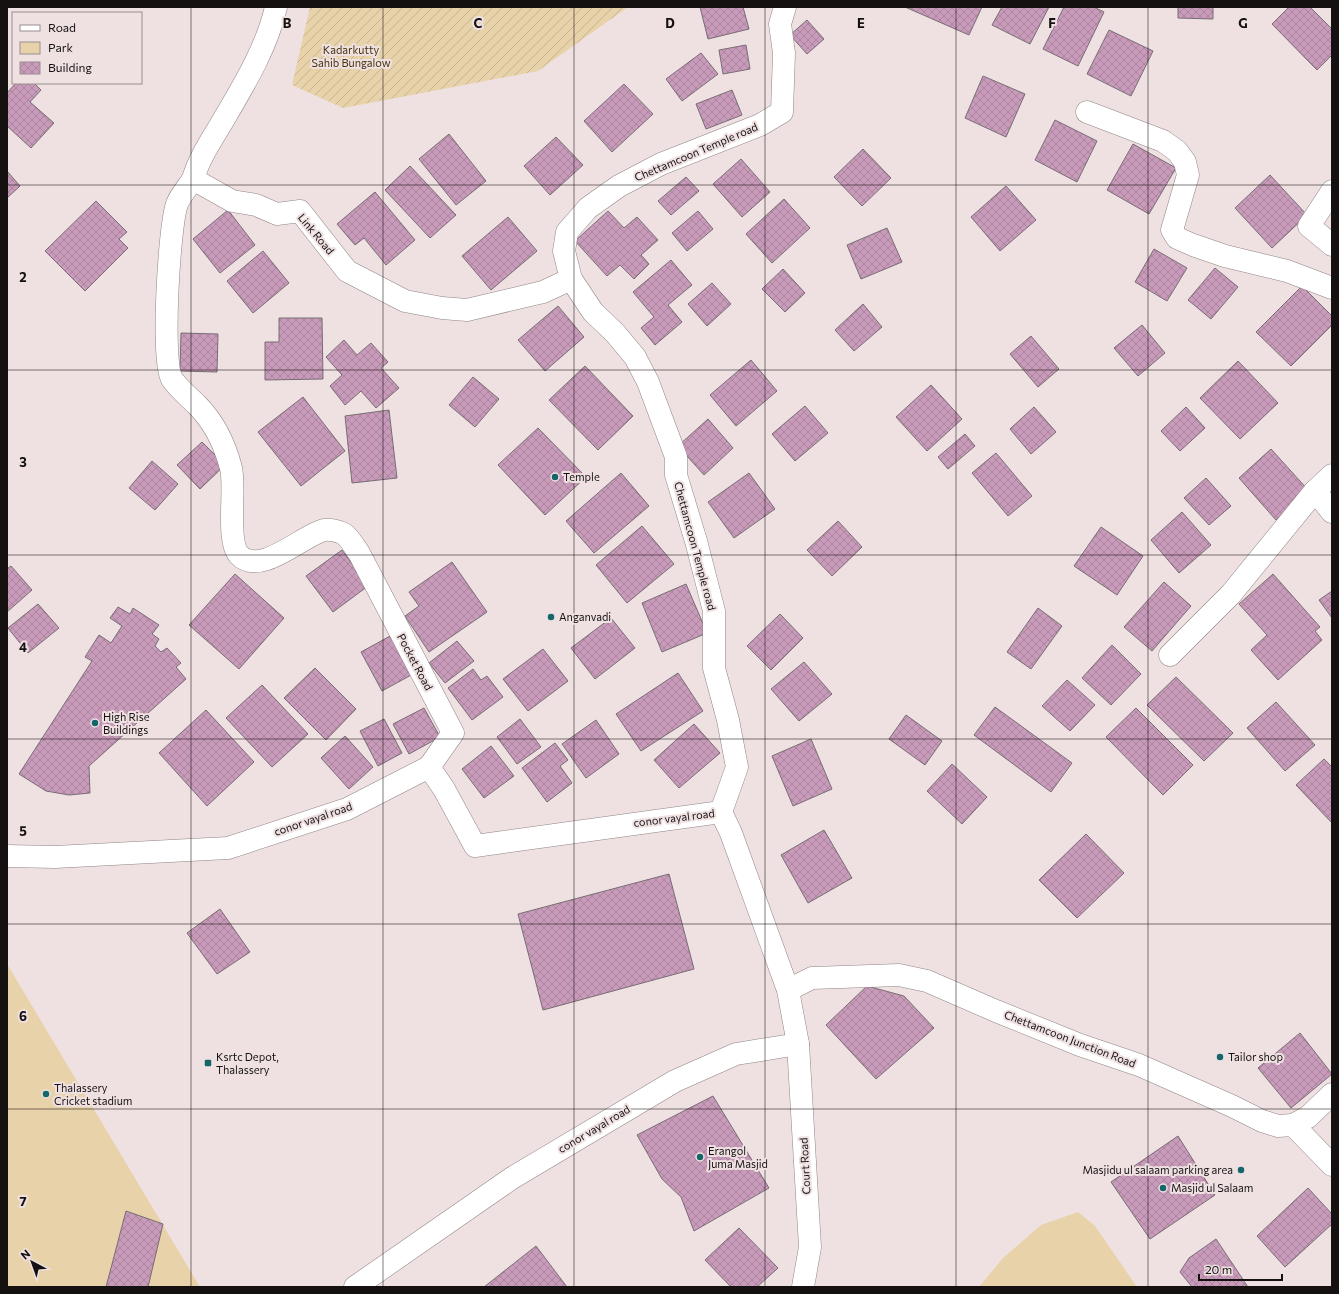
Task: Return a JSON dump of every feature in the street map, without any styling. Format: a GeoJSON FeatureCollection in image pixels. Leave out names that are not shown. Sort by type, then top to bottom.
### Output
{"type":"FeatureCollection","features":[{"type":"Feature","properties":{"kind":"street"},"geometry":{"type":"LineString","coordinates":[[193,179],[196,168],[209,143],[261,51],[276,7]]}},
{"type":"Feature","properties":{"kind":"street","name":"Chettamcoon Temple road"},"geometry":{"type":"LineString","coordinates":[[721,812],[737,767],[728,720],[714,668],[714,611],[696,542],[676,475],[676,457],[648,382],[635,357],[615,333],[593,312],[571,279],[564,251],[567,232],[588,208],[619,186],[661,164],[760,125],[782,112],[784,53],[780,24],[785,7]]}},
{"type":"Feature","properties":{"kind":"street"},"geometry":{"type":"LineString","coordinates":[[1087,112],[1158,139],[1177,151],[1185,162],[1188,175],[1172,230],[1177,238],[1225,256],[1287,271],[1332,288]]}},
{"type":"Feature","properties":{"kind":"street","name":"Link Road"},"geometry":{"type":"LineString","coordinates":[[193,179],[232,201],[256,205],[277,214],[300,211],[346,271],[405,301],[442,308],[467,310],[543,292],[571,279]]}},
{"type":"Feature","properties":{"kind":"street","name":"Pocket Road"},"geometry":{"type":"LineString","coordinates":[[193,179],[177,204],[169,259],[166,337],[171,378],[199,407],[218,432],[231,470],[232,521],[234,544],[238,555],[248,561],[272,558],[324,530],[336,530],[346,535],[359,553],[453,734],[429,767]]}},
{"type":"Feature","properties":{"kind":"street"},"geometry":{"type":"LineString","coordinates":[[1332,191],[1309,226],[1332,244]]}},
{"type":"Feature","properties":{"kind":"street"},"geometry":{"type":"LineString","coordinates":[[1170,654],[1231,594],[1315,491],[1332,475]]}},
{"type":"Feature","properties":{"kind":"street"},"geometry":{"type":"LineString","coordinates":[[1315,491],[1332,512]]}},
{"type":"Feature","properties":{"kind":"street","name":"conor vayal road"},"geometry":{"type":"LineString","coordinates":[[7,856],[55,857],[228,848],[346,810],[429,767],[444,788],[475,846],[721,812],[731,833],[788,990],[798,1044],[736,1054],[675,1081],[512,1178],[355,1287]]}},
{"type":"Feature","properties":{"kind":"street","name":"Chettamcoon Junction Road"},"geometry":{"type":"LineString","coordinates":[[788,990],[812,978],[899,975],[927,981],[1017,1019],[1139,1065],[1232,1106],[1262,1121],[1278,1126],[1293,1125]]}},
{"type":"Feature","properties":{"kind":"street","name":"Court Road"},"geometry":{"type":"LineString","coordinates":[[798,1044],[810,1247],[803,1287]]}},
{"type":"Feature","properties":{"kind":"street"},"geometry":{"type":"LineString","coordinates":[[1332,1094],[1308,1117],[1293,1125],[1332,1165]]}},
{"type":"Feature","properties":{"kind":"green space","name":"Kadarkutty Sahib Bungalow"},"geometry":{"type":"Polygon","coordinates":[[[310,7],[628,7],[538,71],[343,108],[292,85],[310,7]]]}},
{"type":"Feature","properties":{"kind":"green space","name":"Thalassery Cricket stadium"},"geometry":{"type":"Polygon","coordinates":[[[7,964],[200,1287],[7,1287],[7,964]]]}},
{"type":"Feature","properties":{"kind":"green space"},"geometry":{"type":"Polygon","coordinates":[[[1078,1212],[1095,1226],[1137,1287],[979,1287],[1003,1258],[1041,1225],[1078,1212]]]}},
{"type":"Feature","properties":{"kind":"building"},"geometry":{"type":"Polygon","coordinates":[[[700,7],[743,7],[749,29],[708,39],[700,7]]]}},
{"type":"Feature","properties":{"kind":"building"},"geometry":{"type":"Polygon","coordinates":[[[905,7],[982,7],[969,35],[905,7]]]}},
{"type":"Feature","properties":{"kind":"building"},"geometry":{"type":"Polygon","coordinates":[[[1002,7],[1049,7],[1030,44],[992,25],[1002,7]]]}},
{"type":"Feature","properties":{"kind":"building"},"geometry":{"type":"Polygon","coordinates":[[[1064,7],[1094,7],[1104,12],[1078,66],[1043,49],[1064,7]]]}},
{"type":"Feature","properties":{"kind":"building"},"geometry":{"type":"Polygon","coordinates":[[[1178,7],[1213,7],[1213,19],[1178,18],[1178,7]]]}},
{"type":"Feature","properties":{"kind":"building"},"geometry":{"type":"Polygon","coordinates":[[[1289,7],[1310,7],[1332,29],[1332,55],[1317,70],[1272,24],[1289,7]]]}},
{"type":"Feature","properties":{"kind":"building"},"geometry":{"type":"Polygon","coordinates":[[[807,20],[824,39],[807,54],[790,35],[807,20]]]}},
{"type":"Feature","properties":{"kind":"building"},"geometry":{"type":"Polygon","coordinates":[[[1109,30],[1153,51],[1131,96],[1087,74],[1109,30]]]}},
{"type":"Feature","properties":{"kind":"building"},"geometry":{"type":"Polygon","coordinates":[[[746,45],[750,69],[723,74],[719,50],[746,45]]]}},
{"type":"Feature","properties":{"kind":"building"},"geometry":{"type":"Polygon","coordinates":[[[701,53],[718,74],[682,101],[666,79],[701,53]]]}},
{"type":"Feature","properties":{"kind":"building"},"geometry":{"type":"Polygon","coordinates":[[[983,76],[1025,94],[1006,137],[965,118],[983,76]]]}},
{"type":"Feature","properties":{"kind":"building"},"geometry":{"type":"Polygon","coordinates":[[[15,84],[35,84],[41,90],[30,102],[54,123],[31,148],[7,126],[7,93],[15,84]]]}},
{"type":"Feature","properties":{"kind":"building"},"geometry":{"type":"Polygon","coordinates":[[[624,84],[653,114],[612,152],[584,121],[624,84]]]}},
{"type":"Feature","properties":{"kind":"building"},"geometry":{"type":"Polygon","coordinates":[[[732,90],[742,115],[706,129],[696,104],[732,90]]]}},
{"type":"Feature","properties":{"kind":"building"},"geometry":{"type":"Polygon","coordinates":[[[1055,120],[1097,141],[1077,182],[1035,160],[1055,120]]]}},
{"type":"Feature","properties":{"kind":"building"},"geometry":{"type":"Polygon","coordinates":[[[449,134],[486,181],[456,205],[419,159],[449,134]]]}},
{"type":"Feature","properties":{"kind":"building"},"geometry":{"type":"Polygon","coordinates":[[[556,137],[583,165],[550,195],[524,166],[556,137]]]}},
{"type":"Feature","properties":{"kind":"building"},"geometry":{"type":"Polygon","coordinates":[[[1133,144],[1176,168],[1149,214],[1107,190],[1133,144]]]}},
{"type":"Feature","properties":{"kind":"building"},"geometry":{"type":"Polygon","coordinates":[[[863,149],[891,178],[862,206],[834,177],[863,149]]]}},
{"type":"Feature","properties":{"kind":"building"},"geometry":{"type":"Polygon","coordinates":[[[741,159],[770,192],[742,217],[713,184],[741,159]]]}},
{"type":"Feature","properties":{"kind":"building"},"geometry":{"type":"Polygon","coordinates":[[[410,166],[456,215],[430,238],[385,190],[410,166]]]}},
{"type":"Feature","properties":{"kind":"building"},"geometry":{"type":"Polygon","coordinates":[[[7,171],[20,186],[7,198],[7,171]]]}},
{"type":"Feature","properties":{"kind":"building"},"geometry":{"type":"Polygon","coordinates":[[[1270,175],[1307,215],[1272,248],[1235,208],[1270,175]]]}},
{"type":"Feature","properties":{"kind":"building"},"geometry":{"type":"Polygon","coordinates":[[[686,177],[699,191],[671,215],[658,201],[686,177]]]}},
{"type":"Feature","properties":{"kind":"building"},"geometry":{"type":"Polygon","coordinates":[[[1006,186],[1036,220],[1000,251],[971,217],[1006,186]]]}},
{"type":"Feature","properties":{"kind":"building"},"geometry":{"type":"Polygon","coordinates":[[[375,192],[415,240],[386,265],[364,238],[355,245],[337,224],[375,192]]]}},
{"type":"Feature","properties":{"kind":"building"},"geometry":{"type":"Polygon","coordinates":[[[784,199],[810,228],[772,263],[746,234],[784,199]]]}},
{"type":"Feature","properties":{"kind":"building"},"geometry":{"type":"Polygon","coordinates":[[[96,201],[127,232],[119,239],[128,248],[85,291],[45,251],[96,201]]]}},
{"type":"Feature","properties":{"kind":"building"},"geometry":{"type":"Polygon","coordinates":[[[228,210],[255,245],[220,273],[193,239],[228,210]]]}},
{"type":"Feature","properties":{"kind":"building"},"geometry":{"type":"Polygon","coordinates":[[[608,211],[624,228],[637,217],[658,240],[641,255],[649,264],[634,279],[620,265],[607,276],[575,241],[608,211]]]}},
{"type":"Feature","properties":{"kind":"building"},"geometry":{"type":"Polygon","coordinates":[[[698,211],[713,229],[687,251],[672,233],[698,211]]]}},
{"type":"Feature","properties":{"kind":"building"},"geometry":{"type":"Polygon","coordinates":[[[508,217],[537,251],[491,290],[462,256],[508,217]]]}},
{"type":"Feature","properties":{"kind":"building"},"geometry":{"type":"Polygon","coordinates":[[[887,228],[902,262],[861,279],[847,245],[887,228]]]}},
{"type":"Feature","properties":{"kind":"building"},"geometry":{"type":"Polygon","coordinates":[[[1154,249],[1187,268],[1167,301],[1135,282],[1154,249]]]}},
{"type":"Feature","properties":{"kind":"building"},"geometry":{"type":"Polygon","coordinates":[[[263,251],[289,283],[253,313],[227,281],[263,251]]]}},
{"type":"Feature","properties":{"kind":"building"},"geometry":{"type":"Polygon","coordinates":[[[671,260],[692,285],[668,305],[682,322],[655,345],[641,328],[654,317],[633,292],[671,260]]]}},
{"type":"Feature","properties":{"kind":"building"},"geometry":{"type":"Polygon","coordinates":[[[1215,268],[1238,287],[1211,319],[1188,300],[1215,268]]]}},
{"type":"Feature","properties":{"kind":"building"},"geometry":{"type":"Polygon","coordinates":[[[783,269],[805,293],[785,312],[762,289],[783,269]]]}},
{"type":"Feature","properties":{"kind":"building"},"geometry":{"type":"Polygon","coordinates":[[[712,283],[731,304],[707,326],[688,304],[712,283]]]}},
{"type":"Feature","properties":{"kind":"building"},"geometry":{"type":"Polygon","coordinates":[[[1302,286],[1332,316],[1332,325],[1291,366],[1256,332],[1302,286]]]}},
{"type":"Feature","properties":{"kind":"building"},"geometry":{"type":"Polygon","coordinates":[[[863,304],[882,327],[854,351],[835,330],[863,304]]]}},
{"type":"Feature","properties":{"kind":"building"},"geometry":{"type":"Polygon","coordinates":[[[558,306],[584,337],[545,371],[518,340],[558,306]]]}},
{"type":"Feature","properties":{"kind":"building"},"geometry":{"type":"Polygon","coordinates":[[[279,318],[322,318],[323,379],[265,380],[265,342],[279,342],[279,318]]]}},
{"type":"Feature","properties":{"kind":"building"},"geometry":{"type":"Polygon","coordinates":[[[1142,325],[1165,353],[1138,376],[1114,348],[1142,325]]]}},
{"type":"Feature","properties":{"kind":"building"},"geometry":{"type":"Polygon","coordinates":[[[181,333],[218,334],[217,372],[180,371],[181,333]]]}},
{"type":"Feature","properties":{"kind":"building"},"geometry":{"type":"Polygon","coordinates":[[[1031,336],[1059,369],[1038,387],[1010,354],[1031,336]]]}},
{"type":"Feature","properties":{"kind":"building"},"geometry":{"type":"Polygon","coordinates":[[[344,340],[357,355],[371,343],[388,362],[381,368],[399,388],[376,408],[361,391],[345,405],[330,386],[342,375],[326,357],[344,340]]]}},
{"type":"Feature","properties":{"kind":"building"},"geometry":{"type":"Polygon","coordinates":[[[751,360],[777,391],[736,426],[710,395],[751,360]]]}},
{"type":"Feature","properties":{"kind":"building"},"geometry":{"type":"Polygon","coordinates":[[[1238,361],[1278,403],[1240,439],[1200,398],[1238,361]]]}},
{"type":"Feature","properties":{"kind":"building"},"geometry":{"type":"Polygon","coordinates":[[[585,366],[633,416],[598,450],[549,400],[585,366]]]}},
{"type":"Feature","properties":{"kind":"building"},"geometry":{"type":"Polygon","coordinates":[[[473,377],[499,399],[475,427],[449,405],[473,377]]]}},
{"type":"Feature","properties":{"kind":"building"},"geometry":{"type":"Polygon","coordinates":[[[931,385],[962,419],[927,451],[896,417],[931,385]]]}},
{"type":"Feature","properties":{"kind":"building"},"geometry":{"type":"Polygon","coordinates":[[[303,397],[345,451],[301,486],[258,432],[303,397]]]}},
{"type":"Feature","properties":{"kind":"building"},"geometry":{"type":"Polygon","coordinates":[[[805,406],[828,433],[795,461],[772,434],[805,406]]]}},
{"type":"Feature","properties":{"kind":"building"},"geometry":{"type":"Polygon","coordinates":[[[1034,407],[1056,432],[1031,454],[1010,429],[1034,407]]]}},
{"type":"Feature","properties":{"kind":"building"},"geometry":{"type":"Polygon","coordinates":[[[1186,407],[1205,428],[1180,451],[1161,431],[1186,407]]]}},
{"type":"Feature","properties":{"kind":"building"},"geometry":{"type":"Polygon","coordinates":[[[389,410],[397,478],[352,483],[345,416],[389,410]]]}},
{"type":"Feature","properties":{"kind":"building"},"geometry":{"type":"Polygon","coordinates":[[[708,419],[733,448],[704,475],[678,446],[708,419]]]}},
{"type":"Feature","properties":{"kind":"building"},"geometry":{"type":"Polygon","coordinates":[[[538,428],[586,477],[545,515],[498,465],[538,428]]]}},
{"type":"Feature","properties":{"kind":"building"},"geometry":{"type":"Polygon","coordinates":[[[965,434],[975,446],[948,469],[938,457],[965,434]]]}},
{"type":"Feature","properties":{"kind":"building"},"geometry":{"type":"Polygon","coordinates":[[[202,442],[225,465],[200,489],[177,465],[202,442]]]}},
{"type":"Feature","properties":{"kind":"building"},"geometry":{"type":"Polygon","coordinates":[[[1271,449],[1309,491],[1276,520],[1239,478],[1271,449]]]}},
{"type":"Feature","properties":{"kind":"building"},"geometry":{"type":"Polygon","coordinates":[[[996,453],[1032,496],[1008,516],[972,473],[996,453]]]}},
{"type":"Feature","properties":{"kind":"building"},"geometry":{"type":"Polygon","coordinates":[[[152,461],[178,484],[155,510],[129,488],[152,461]]]}},
{"type":"Feature","properties":{"kind":"building"},"geometry":{"type":"Polygon","coordinates":[[[621,473],[649,506],[594,553],[566,521],[621,473]]]}},
{"type":"Feature","properties":{"kind":"building"},"geometry":{"type":"Polygon","coordinates":[[[749,473],[775,509],[734,538],[708,502],[749,473]]]}},
{"type":"Feature","properties":{"kind":"building"},"geometry":{"type":"Polygon","coordinates":[[[1206,478],[1231,506],[1209,525],[1184,498],[1206,478]]]}},
{"type":"Feature","properties":{"kind":"building"},"geometry":{"type":"Polygon","coordinates":[[[1182,512],[1211,545],[1179,573],[1151,540],[1182,512]]]}},
{"type":"Feature","properties":{"kind":"building"},"geometry":{"type":"Polygon","coordinates":[[[838,521],[862,547],[832,576],[807,550],[838,521]]]}},
{"type":"Feature","properties":{"kind":"building"},"geometry":{"type":"Polygon","coordinates":[[[642,526],[674,564],[627,603],[596,565],[642,526]]]}},
{"type":"Feature","properties":{"kind":"building"},"geometry":{"type":"Polygon","coordinates":[[[1101,527],[1143,556],[1117,595],[1074,566],[1101,527]]]}},
{"type":"Feature","properties":{"kind":"building"},"geometry":{"type":"Polygon","coordinates":[[[342,550],[368,586],[333,612],[306,576],[342,550]]]}},
{"type":"Feature","properties":{"kind":"building"},"geometry":{"type":"Polygon","coordinates":[[[452,562],[487,612],[429,652],[405,616],[419,606],[409,592],[452,562]]]}},
{"type":"Feature","properties":{"kind":"building"},"geometry":{"type":"Polygon","coordinates":[[[11,566],[32,590],[7,612],[7,569],[11,566]]]}},
{"type":"Feature","properties":{"kind":"building"},"geometry":{"type":"Polygon","coordinates":[[[235,574],[284,618],[239,669],[189,625],[235,574]]]}},
{"type":"Feature","properties":{"kind":"building"},"geometry":{"type":"Polygon","coordinates":[[[1273,574],[1320,627],[1315,631],[1322,640],[1278,680],[1251,650],[1267,635],[1239,604],[1273,574]]]}},
{"type":"Feature","properties":{"kind":"building"},"geometry":{"type":"Polygon","coordinates":[[[1164,582],[1191,606],[1152,651],[1124,627],[1164,582]]]}},
{"type":"Feature","properties":{"kind":"building"},"geometry":{"type":"Polygon","coordinates":[[[686,584],[707,633],[662,652],[642,603],[686,584]]]}},
{"type":"Feature","properties":{"kind":"building"},"geometry":{"type":"Polygon","coordinates":[[[1332,591],[1332,618],[1319,600],[1332,591]]]}},
{"type":"Feature","properties":{"kind":"building"},"geometry":{"type":"Polygon","coordinates":[[[38,604],[59,628],[28,653],[8,628],[38,604]]]}},
{"type":"Feature","properties":{"kind":"building","name":"High Rise Buildings"},"geometry":{"type":"Polygon","coordinates":[[[118,607],[130,614],[133,608],[159,625],[152,634],[159,639],[155,646],[161,652],[167,648],[181,663],[176,667],[186,679],[89,766],[90,793],[69,795],[46,791],[19,774],[92,661],[85,657],[99,635],[111,643],[122,626],[110,618],[118,607]]]}},
{"type":"Feature","properties":{"kind":"building"},"geometry":{"type":"Polygon","coordinates":[[[1038,608],[1062,626],[1031,669],[1007,652],[1038,608]]]}},
{"type":"Feature","properties":{"kind":"building"},"geometry":{"type":"Polygon","coordinates":[[[780,614],[803,638],[771,670],[747,646],[780,614]]]}},
{"type":"Feature","properties":{"kind":"building"},"geometry":{"type":"Polygon","coordinates":[[[611,618],[635,648],[595,679],[571,648],[611,618]]]}},
{"type":"Feature","properties":{"kind":"building"},"geometry":{"type":"Polygon","coordinates":[[[392,635],[413,674],[382,691],[361,652],[392,635]]]}},
{"type":"Feature","properties":{"kind":"building"},"geometry":{"type":"Polygon","coordinates":[[[457,641],[474,661],[445,683],[429,663],[457,641]]]}},
{"type":"Feature","properties":{"kind":"building"},"geometry":{"type":"Polygon","coordinates":[[[1112,645],[1141,674],[1111,705],[1082,678],[1112,645]]]}},
{"type":"Feature","properties":{"kind":"building"},"geometry":{"type":"Polygon","coordinates":[[[543,649],[568,681],[528,711],[503,679],[543,649]]]}},
{"type":"Feature","properties":{"kind":"building"},"geometry":{"type":"Polygon","coordinates":[[[804,662],[832,694],[799,721],[771,689],[804,662]]]}},
{"type":"Feature","properties":{"kind":"building"},"geometry":{"type":"Polygon","coordinates":[[[315,668],[356,709],[326,740],[284,698],[315,668]]]}},
{"type":"Feature","properties":{"kind":"building"},"geometry":{"type":"Polygon","coordinates":[[[473,669],[481,680],[487,676],[503,697],[472,720],[448,688],[473,669]]]}},
{"type":"Feature","properties":{"kind":"building"},"geometry":{"type":"Polygon","coordinates":[[[678,673],[703,711],[641,751],[616,714],[678,673]]]}},
{"type":"Feature","properties":{"kind":"building"},"geometry":{"type":"Polygon","coordinates":[[[1176,677],[1233,733],[1204,761],[1147,705],[1176,677]]]}},
{"type":"Feature","properties":{"kind":"building"},"geometry":{"type":"Polygon","coordinates":[[[1067,680],[1095,705],[1070,731],[1042,706],[1067,680]]]}},
{"type":"Feature","properties":{"kind":"building"},"geometry":{"type":"Polygon","coordinates":[[[262,685],[308,734],[272,767],[226,718],[262,685]]]}},
{"type":"Feature","properties":{"kind":"building"},"geometry":{"type":"Polygon","coordinates":[[[1276,702],[1315,745],[1285,771],[1247,728],[1276,702]]]}},
{"type":"Feature","properties":{"kind":"building"},"geometry":{"type":"Polygon","coordinates":[[[995,707],[1072,763],[1051,792],[974,735],[995,707]]]}},
{"type":"Feature","properties":{"kind":"building"},"geometry":{"type":"Polygon","coordinates":[[[424,708],[440,737],[409,754],[393,724],[424,708]]]}},
{"type":"Feature","properties":{"kind":"building"},"geometry":{"type":"Polygon","coordinates":[[[1136,708],[1193,765],[1163,795],[1106,737],[1136,708]]]}},
{"type":"Feature","properties":{"kind":"building"},"geometry":{"type":"Polygon","coordinates":[[[206,710],[254,762],[207,806],[159,753],[206,710]]]}},
{"type":"Feature","properties":{"kind":"building"},"geometry":{"type":"Polygon","coordinates":[[[906,715],[942,741],[925,765],[889,739],[906,715]]]}},
{"type":"Feature","properties":{"kind":"building"},"geometry":{"type":"Polygon","coordinates":[[[384,719],[402,753],[378,766],[360,731],[384,719]]]}},
{"type":"Feature","properties":{"kind":"building"},"geometry":{"type":"Polygon","coordinates":[[[520,719],[541,747],[517,764],[497,737],[520,719]]]}},
{"type":"Feature","properties":{"kind":"building"},"geometry":{"type":"Polygon","coordinates":[[[596,720],[619,754],[586,778],[562,744],[596,720]]]}},
{"type":"Feature","properties":{"kind":"building"},"geometry":{"type":"Polygon","coordinates":[[[694,724],[720,753],[679,788],[654,760],[694,724]]]}},
{"type":"Feature","properties":{"kind":"building"},"geometry":{"type":"Polygon","coordinates":[[[345,736],[373,767],[349,789],[321,758],[345,736]]]}},
{"type":"Feature","properties":{"kind":"building"},"geometry":{"type":"Polygon","coordinates":[[[811,739],[832,789],[793,806],[772,756],[811,739]]]}},
{"type":"Feature","properties":{"kind":"building"},"geometry":{"type":"Polygon","coordinates":[[[555,743],[568,760],[560,766],[572,783],[547,802],[522,768],[555,743]]]}},
{"type":"Feature","properties":{"kind":"building"},"geometry":{"type":"Polygon","coordinates":[[[491,746],[514,776],[484,798],[462,769],[491,746]]]}},
{"type":"Feature","properties":{"kind":"building"},"geometry":{"type":"Polygon","coordinates":[[[1324,759],[1332,767],[1332,823],[1296,785],[1324,759]]]}},
{"type":"Feature","properties":{"kind":"building"},"geometry":{"type":"Polygon","coordinates":[[[952,764],[987,797],[962,824],[927,791],[952,764]]]}},
{"type":"Feature","properties":{"kind":"building"},"geometry":{"type":"Polygon","coordinates":[[[824,830],[852,878],[808,903],[781,855],[824,830]]]}},
{"type":"Feature","properties":{"kind":"building"},"geometry":{"type":"Polygon","coordinates":[[[1086,834],[1124,873],[1077,918],[1039,880],[1086,834]]]}},
{"type":"Feature","properties":{"kind":"building"},"geometry":{"type":"Polygon","coordinates":[[[669,874],[694,969],[543,1010],[518,914],[669,874]]]}},
{"type":"Feature","properties":{"kind":"building"},"geometry":{"type":"Polygon","coordinates":[[[220,909],[250,952],[217,974],[187,933],[220,909]]]}},
{"type":"Feature","properties":{"kind":"building"},"geometry":{"type":"Polygon","coordinates":[[[867,986],[904,996],[934,1028],[876,1079],[826,1025],[867,986]]]}},
{"type":"Feature","properties":{"kind":"building"},"geometry":{"type":"Polygon","coordinates":[[[1300,1033],[1332,1074],[1291,1108],[1258,1068],[1300,1033]]]}},
{"type":"Feature","properties":{"kind":"building","name":"Erangol Juma Masjid"},"geometry":{"type":"Polygon","coordinates":[[[713,1096],[769,1188],[694,1231],[681,1197],[662,1179],[637,1135],[713,1096]]]}},
{"type":"Feature","properties":{"kind":"building","name":"Masjid ul Salaam"},"geometry":{"type":"Polygon","coordinates":[[[1178,1136],[1215,1195],[1150,1239],[1111,1182],[1178,1136]]]}},
{"type":"Feature","properties":{"kind":"building"},"geometry":{"type":"Polygon","coordinates":[[[1308,1188],[1332,1214],[1332,1224],[1285,1267],[1257,1236],[1308,1188]]]}},
{"type":"Feature","properties":{"kind":"building"},"geometry":{"type":"Polygon","coordinates":[[[126,1211],[163,1224],[148,1287],[106,1287],[126,1211]]]}},
{"type":"Feature","properties":{"kind":"building"},"geometry":{"type":"Polygon","coordinates":[[[739,1228],[778,1268],[757,1287],[731,1287],[705,1260],[739,1228]]]}},
{"type":"Feature","properties":{"kind":"building"},"geometry":{"type":"Polygon","coordinates":[[[1216,1239],[1248,1287],[1192,1287],[1180,1272],[1189,1258],[1216,1239]]]}},
{"type":"Feature","properties":{"kind":"building"},"geometry":{"type":"Polygon","coordinates":[[[536,1246],[567,1287],[484,1287],[536,1246]]]}},
{"type":"Feature","properties":{"kind":"place","name":"Temple"},"geometry":{"type":"Point","coordinates":[555,477]}},
{"type":"Feature","properties":{"kind":"place","name":"Anganvadi"},"geometry":{"type":"Point","coordinates":[551,617]}},
{"type":"Feature","properties":{"kind":"place","name":"High Rise Buildings"},"geometry":{"type":"Point","coordinates":[95,723]}},
{"type":"Feature","properties":{"kind":"place","name":"Tailor shop"},"geometry":{"type":"Point","coordinates":[1220,1057]}},
{"type":"Feature","properties":{"kind":"place","name":"Ksrtc Depot, Thalassery"},"geometry":{"type":"Point","coordinates":[208,1063]}},
{"type":"Feature","properties":{"kind":"place","name":"Thalassery Cricket stadium"},"geometry":{"type":"Point","coordinates":[46,1094]}},
{"type":"Feature","properties":{"kind":"place","name":"Erangol Juma Masjid"},"geometry":{"type":"Point","coordinates":[700,1157]}},
{"type":"Feature","properties":{"kind":"place","name":"Masjidu ul salaam parking area"},"geometry":{"type":"Point","coordinates":[1241,1170]}},
{"type":"Feature","properties":{"kind":"place","name":"Masjid ul Salaam"},"geometry":{"type":"Point","coordinates":[1163,1188]}}]}
